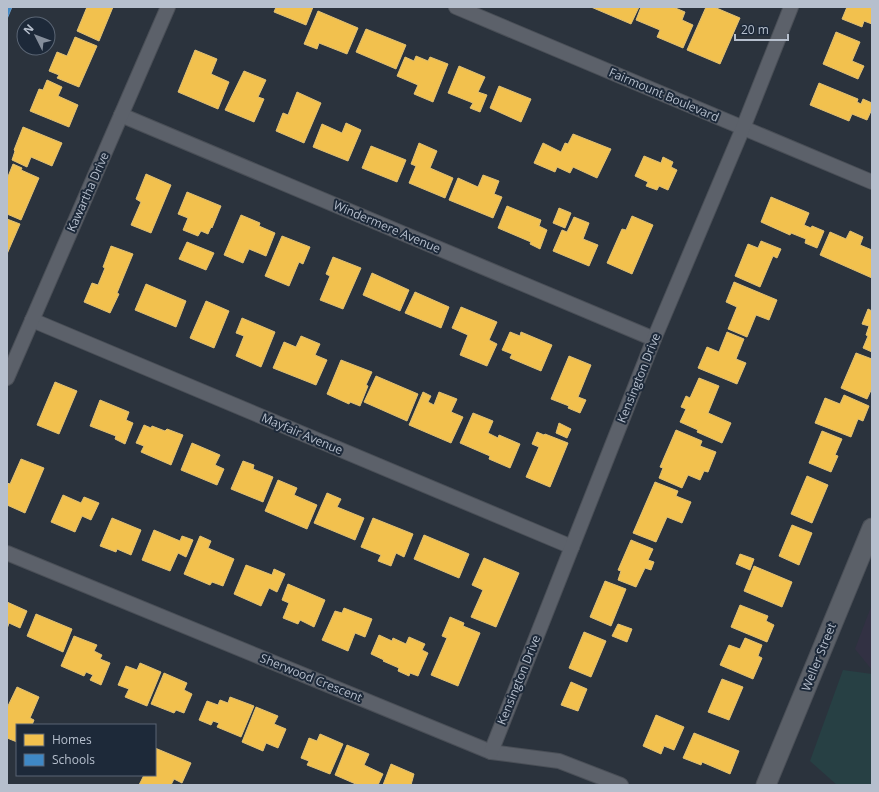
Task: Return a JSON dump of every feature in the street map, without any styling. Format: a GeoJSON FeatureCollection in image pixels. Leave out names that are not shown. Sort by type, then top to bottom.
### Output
{"type":"FeatureCollection","features":[{"type":"Feature","properties":{"kind":"street","name":"Kawartha Drive"},"geometry":{"type":"LineString","coordinates":[[7,378],[168,7]]}},
{"type":"Feature","properties":{"kind":"street","name":"Fairmount Boulevard"},"geometry":{"type":"LineString","coordinates":[[456,7],[872,182]]}},
{"type":"Feature","properties":{"kind":"street","name":"Kensington Drive"},"geometry":{"type":"LineString","coordinates":[[491,752],[654,339],[743,128],[791,7]]}},
{"type":"Feature","properties":{"kind":"street","name":"Windermere Avenue"},"geometry":{"type":"LineString","coordinates":[[121,115],[654,339]]}},
{"type":"Feature","properties":{"kind":"street","name":"Mayfair Avenue"},"geometry":{"type":"LineString","coordinates":[[32,320],[572,547]]}},
{"type":"Feature","properties":{"kind":"street","name":"Weller Street"},"geometry":{"type":"LineString","coordinates":[[766,785],[872,528]]}},
{"type":"Feature","properties":{"kind":"street","name":"Sherwood Crescent"},"geometry":{"type":"LineString","coordinates":[[7,553],[491,752],[559,761],[621,785]]}},
{"type":"Feature","properties":{"kind":"shaded area"},"geometry":{"type":"Polygon","coordinates":[[[872,604],[872,670],[855,649],[872,604]]]}},
{"type":"Feature","properties":{"kind":"green space"},"geometry":{"type":"Polygon","coordinates":[[[843,670],[872,674],[872,785],[837,785],[810,761],[843,670]]]}},
{"type":"Feature","properties":{"kind":"building: Homes"},"geometry":{"type":"Polygon","coordinates":[[[87,7],[113,7],[99,41],[77,31],[87,7]]]}},
{"type":"Feature","properties":{"kind":"building: Homes"},"geometry":{"type":"Polygon","coordinates":[[[276,7],[313,7],[306,25],[274,12],[276,7]]]}},
{"type":"Feature","properties":{"kind":"building: Homes"},"geometry":{"type":"Polygon","coordinates":[[[591,7],[639,7],[631,24],[591,7]]]}},
{"type":"Feature","properties":{"kind":"building: Homes"},"geometry":{"type":"Polygon","coordinates":[[[641,7],[673,7],[685,12],[682,20],[693,25],[683,48],[657,37],[660,30],[636,20],[641,7]]]}},
{"type":"Feature","properties":{"kind":"building: Homes"},"geometry":{"type":"Polygon","coordinates":[[[706,7],[714,7],[740,18],[720,64],[687,50],[706,7]]]}},
{"type":"Feature","properties":{"kind":"building: Homes"},"geometry":{"type":"Polygon","coordinates":[[[847,7],[870,7],[872,9],[872,24],[864,21],[862,27],[842,19],[847,7]]]}},
{"type":"Feature","properties":{"kind":"building: Homes"},"geometry":{"type":"Polygon","coordinates":[[[318,11],[358,28],[347,54],[319,43],[317,49],[304,44],[318,11]]]}},
{"type":"Feature","properties":{"kind":"building: Homes"},"geometry":{"type":"Polygon","coordinates":[[[366,29],[406,45],[396,69],[356,52],[366,29]]]}},
{"type":"Feature","properties":{"kind":"building: Homes"},"geometry":{"type":"Polygon","coordinates":[[[836,32],[860,42],[852,61],[864,66],[858,79],[823,64],[836,32]]]}},
{"type":"Feature","properties":{"kind":"building: Homes"},"geometry":{"type":"Polygon","coordinates":[[[75,37],[97,46],[79,87],[57,78],[59,75],[49,71],[57,52],[67,56],[75,37]]]}},
{"type":"Feature","properties":{"kind":"building: Homes"},"geometry":{"type":"Polygon","coordinates":[[[195,50],[217,59],[211,74],[229,82],[218,109],[178,92],[195,50]]]}},
{"type":"Feature","properties":{"kind":"building: Homes"},"geometry":{"type":"Polygon","coordinates":[[[416,56],[428,61],[430,57],[448,64],[433,102],[414,94],[418,85],[397,76],[405,57],[414,61],[416,56]]]}},
{"type":"Feature","properties":{"kind":"building: Homes"},"geometry":{"type":"Polygon","coordinates":[[[459,66],[485,77],[478,92],[487,95],[480,112],[470,108],[473,103],[448,93],[459,66]]]}},
{"type":"Feature","properties":{"kind":"building: Homes"},"geometry":{"type":"Polygon","coordinates":[[[244,71],[266,80],[258,97],[264,99],[254,122],[225,110],[244,71]]]}},
{"type":"Feature","properties":{"kind":"building: Homes"},"geometry":{"type":"Polygon","coordinates":[[[47,80],[62,87],[58,96],[78,105],[69,127],[30,111],[39,89],[43,90],[47,80]]]}},
{"type":"Feature","properties":{"kind":"building: Homes"},"geometry":{"type":"Polygon","coordinates":[[[819,83],[858,99],[857,102],[861,104],[863,99],[872,103],[872,109],[867,120],[852,114],[849,121],[810,105],[819,83]]]}},
{"type":"Feature","properties":{"kind":"building: Homes"},"geometry":{"type":"Polygon","coordinates":[[[499,86],[531,99],[521,122],[490,108],[499,86]]]}},
{"type":"Feature","properties":{"kind":"building: Homes"},"geometry":{"type":"Polygon","coordinates":[[[297,92],[321,103],[304,143],[276,131],[283,113],[288,115],[297,92]]]}},
{"type":"Feature","properties":{"kind":"building: Homes"},"geometry":{"type":"Polygon","coordinates":[[[346,123],[361,130],[348,161],[313,147],[322,124],[342,133],[346,123]]]}},
{"type":"Feature","properties":{"kind":"building: Homes"},"geometry":{"type":"Polygon","coordinates":[[[23,127],[62,143],[52,166],[31,157],[27,167],[12,160],[14,150],[23,127]]]}},
{"type":"Feature","properties":{"kind":"building: Homes"},"geometry":{"type":"Polygon","coordinates":[[[573,134],[611,149],[597,178],[573,167],[570,173],[557,167],[555,172],[534,163],[543,143],[561,152],[565,143],[568,144],[573,134]]]}},
{"type":"Feature","properties":{"kind":"building: Homes"},"geometry":{"type":"Polygon","coordinates":[[[419,143],[437,151],[430,168],[453,178],[445,198],[409,183],[416,166],[411,164],[419,143]]]}},
{"type":"Feature","properties":{"kind":"building: Homes"},"geometry":{"type":"Polygon","coordinates":[[[371,146],[406,160],[397,182],[362,168],[371,146]]]}},
{"type":"Feature","properties":{"kind":"building: Homes"},"geometry":{"type":"Polygon","coordinates":[[[644,156],[661,163],[663,157],[673,162],[671,167],[677,170],[668,190],[659,186],[657,190],[646,186],[648,182],[635,176],[644,156]]]}},
{"type":"Feature","properties":{"kind":"building: Homes"},"geometry":{"type":"Polygon","coordinates":[[[13,164],[22,168],[21,170],[39,178],[21,220],[7,214],[7,179],[13,164]]]}},
{"type":"Feature","properties":{"kind":"building: Homes"},"geometry":{"type":"Polygon","coordinates":[[[146,174],[171,185],[151,233],[131,225],[141,202],[136,199],[146,174]]]}},
{"type":"Feature","properties":{"kind":"building: Homes"},"geometry":{"type":"Polygon","coordinates":[[[483,175],[499,181],[494,194],[502,197],[493,218],[449,200],[458,178],[478,187],[483,175]]]}},
{"type":"Feature","properties":{"kind":"building: Homes"},"geometry":{"type":"Polygon","coordinates":[[[187,192],[221,206],[208,234],[201,231],[198,236],[183,230],[188,218],[178,214],[187,192]]]}},
{"type":"Feature","properties":{"kind":"building: Homes"},"geometry":{"type":"Polygon","coordinates":[[[771,197],[809,213],[804,225],[811,228],[812,226],[824,231],[817,248],[805,243],[806,239],[791,233],[790,235],[761,222],[771,197]]]}},
{"type":"Feature","properties":{"kind":"building: Homes"},"geometry":{"type":"Polygon","coordinates":[[[507,206],[541,220],[539,226],[547,230],[540,249],[530,244],[531,242],[498,228],[507,206]]]}},
{"type":"Feature","properties":{"kind":"building: Homes"},"geometry":{"type":"Polygon","coordinates":[[[559,208],[571,213],[565,228],[553,223],[559,208]]]}},
{"type":"Feature","properties":{"kind":"building: Homes"},"geometry":{"type":"Polygon","coordinates":[[[241,215],[260,223],[259,226],[275,233],[266,256],[249,249],[243,263],[224,255],[241,215]]]}},
{"type":"Feature","properties":{"kind":"building: Homes"},"geometry":{"type":"Polygon","coordinates":[[[632,216],[653,225],[632,274],[607,263],[622,229],[626,230],[632,216]]]}},
{"type":"Feature","properties":{"kind":"building: Homes"},"geometry":{"type":"Polygon","coordinates":[[[574,217],[589,223],[583,239],[598,245],[589,266],[553,251],[562,230],[567,232],[574,217]]]}},
{"type":"Feature","properties":{"kind":"building: Homes"},"geometry":{"type":"Polygon","coordinates":[[[7,219],[20,224],[7,254],[7,219]]]}},
{"type":"Feature","properties":{"kind":"building: Homes"},"geometry":{"type":"Polygon","coordinates":[[[850,231],[863,237],[860,245],[872,250],[872,278],[820,255],[830,232],[846,239],[850,231]]]}},
{"type":"Feature","properties":{"kind":"building: Homes"},"geometry":{"type":"Polygon","coordinates":[[[282,236],[310,247],[303,264],[299,262],[289,286],[265,276],[282,236]]]}},
{"type":"Feature","properties":{"kind":"building: Homes"},"geometry":{"type":"Polygon","coordinates":[[[761,241],[781,249],[777,258],[773,256],[760,287],[735,276],[748,244],[758,248],[761,241]]]}},
{"type":"Feature","properties":{"kind":"building: Homes"},"geometry":{"type":"Polygon","coordinates":[[[187,242],[214,253],[206,270],[179,259],[187,242]]]}},
{"type":"Feature","properties":{"kind":"building: Homes"},"geometry":{"type":"Polygon","coordinates":[[[111,246],[133,254],[117,293],[119,294],[110,313],[84,302],[92,283],[98,285],[105,268],[103,267],[111,246]]]}},
{"type":"Feature","properties":{"kind":"building: Homes"},"geometry":{"type":"Polygon","coordinates":[[[333,257],[361,268],[343,309],[320,300],[330,276],[326,274],[333,257]]]}},
{"type":"Feature","properties":{"kind":"building: Homes"},"geometry":{"type":"Polygon","coordinates":[[[372,273],[409,290],[400,311],[363,295],[372,273]]]}},
{"type":"Feature","properties":{"kind":"building: Homes"},"geometry":{"type":"Polygon","coordinates":[[[734,282],[777,300],[769,320],[756,315],[747,337],[728,329],[737,307],[726,302],[734,282]]]}},
{"type":"Feature","properties":{"kind":"building: Homes"},"geometry":{"type":"Polygon","coordinates":[[[146,284],[186,301],[176,327],[135,310],[146,284]]]}},
{"type":"Feature","properties":{"kind":"building: Homes"},"geometry":{"type":"Polygon","coordinates":[[[415,292],[449,307],[441,328],[405,313],[415,292]]]}},
{"type":"Feature","properties":{"kind":"building: Homes"},"geometry":{"type":"Polygon","coordinates":[[[206,301],[229,311],[214,348],[190,338],[206,301]]]}},
{"type":"Feature","properties":{"kind":"building: Homes"},"geometry":{"type":"Polygon","coordinates":[[[461,307],[497,322],[489,340],[497,344],[487,366],[460,355],[468,335],[452,328],[461,307]]]}},
{"type":"Feature","properties":{"kind":"building: Homes"},"geometry":{"type":"Polygon","coordinates":[[[868,309],[872,311],[872,352],[863,348],[868,336],[866,335],[869,326],[862,324],[868,309]]]}},
{"type":"Feature","properties":{"kind":"building: Homes"},"geometry":{"type":"Polygon","coordinates":[[[242,318],[275,332],[261,367],[236,356],[244,336],[236,333],[242,318]]]}},
{"type":"Feature","properties":{"kind":"building: Homes"},"geometry":{"type":"Polygon","coordinates":[[[510,332],[520,336],[521,332],[552,345],[541,371],[510,358],[512,354],[502,350],[510,332]]]}},
{"type":"Feature","properties":{"kind":"building: Homes"},"geometry":{"type":"Polygon","coordinates":[[[727,332],[744,339],[736,359],[746,363],[737,384],[698,368],[707,347],[719,352],[727,332]]]}},
{"type":"Feature","properties":{"kind":"building: Homes"},"geometry":{"type":"Polygon","coordinates":[[[301,336],[320,344],[315,355],[327,360],[316,385],[273,368],[284,342],[296,347],[301,336]]]}},
{"type":"Feature","properties":{"kind":"building: Homes"},"geometry":{"type":"Polygon","coordinates":[[[856,353],[872,359],[872,388],[867,399],[841,388],[856,353]]]}},
{"type":"Feature","properties":{"kind":"building: Homes"},"geometry":{"type":"Polygon","coordinates":[[[569,356],[591,365],[578,397],[586,400],[580,413],[568,408],[569,406],[551,399],[569,356]]]}},
{"type":"Feature","properties":{"kind":"building: Homes"},"geometry":{"type":"Polygon","coordinates":[[[341,360],[372,372],[366,385],[368,386],[360,406],[350,402],[349,404],[327,394],[341,360]]]}},
{"type":"Feature","properties":{"kind":"building: Homes"},"geometry":{"type":"Polygon","coordinates":[[[376,376],[418,394],[407,421],[364,402],[376,376]]]}},
{"type":"Feature","properties":{"kind":"building: Homes"},"geometry":{"type":"Polygon","coordinates":[[[699,378],[719,386],[708,413],[731,423],[722,443],[697,432],[698,430],[680,422],[686,409],[681,407],[686,396],[690,398],[699,378]]]}},
{"type":"Feature","properties":{"kind":"building: Homes"},"geometry":{"type":"Polygon","coordinates":[[[55,382],[77,391],[59,434],[37,425],[55,382]]]}},
{"type":"Feature","properties":{"kind":"building: Homes"},"geometry":{"type":"Polygon","coordinates":[[[423,392],[431,396],[428,402],[434,405],[439,392],[457,399],[451,412],[463,417],[451,443],[409,425],[423,392]]]}},
{"type":"Feature","properties":{"kind":"building: Homes"},"geometry":{"type":"Polygon","coordinates":[[[844,395],[869,406],[863,421],[858,419],[851,437],[815,423],[825,398],[840,404],[844,395]]]}},
{"type":"Feature","properties":{"kind":"building: Homes"},"geometry":{"type":"Polygon","coordinates":[[[100,400],[129,412],[126,420],[133,423],[125,444],[115,439],[116,436],[90,426],[100,400]]]}},
{"type":"Feature","properties":{"kind":"building: Homes"},"geometry":{"type":"Polygon","coordinates":[[[473,413],[493,421],[488,433],[498,438],[499,435],[520,444],[510,468],[489,459],[490,456],[460,443],[473,413]]]}},
{"type":"Feature","properties":{"kind":"building: Homes"},"geometry":{"type":"Polygon","coordinates":[[[559,423],[571,429],[567,438],[556,433],[559,423]]]}},
{"type":"Feature","properties":{"kind":"building: Homes"},"geometry":{"type":"Polygon","coordinates":[[[144,425],[151,428],[152,426],[165,431],[167,429],[183,435],[171,465],[141,452],[144,446],[136,443],[144,425]]]}},
{"type":"Feature","properties":{"kind":"building: Homes"},"geometry":{"type":"Polygon","coordinates":[[[676,430],[702,441],[700,446],[716,452],[708,472],[704,471],[700,480],[688,475],[682,488],[659,478],[663,468],[660,467],[676,430]]]}},
{"type":"Feature","properties":{"kind":"building: Homes"},"geometry":{"type":"Polygon","coordinates":[[[822,431],[842,439],[835,455],[838,456],[831,472],[809,463],[822,431]]]}},
{"type":"Feature","properties":{"kind":"building: Homes"},"geometry":{"type":"Polygon","coordinates":[[[537,432],[568,443],[550,487],[526,477],[539,447],[532,444],[537,432]]]}},
{"type":"Feature","properties":{"kind":"building: Homes"},"geometry":{"type":"Polygon","coordinates":[[[192,443],[220,455],[215,465],[224,469],[217,485],[181,470],[192,443]]]}},
{"type":"Feature","properties":{"kind":"building: Homes"},"geometry":{"type":"Polygon","coordinates":[[[21,459],[44,468],[25,513],[7,505],[7,483],[10,484],[21,459]]]}},
{"type":"Feature","properties":{"kind":"building: Homes"},"geometry":{"type":"Polygon","coordinates":[[[243,461],[254,465],[253,469],[273,477],[263,502],[231,489],[243,461]]]}},
{"type":"Feature","properties":{"kind":"building: Homes"},"geometry":{"type":"Polygon","coordinates":[[[807,476],[828,485],[812,523],[791,514],[807,476]]]}},
{"type":"Feature","properties":{"kind":"building: Homes"},"geometry":{"type":"Polygon","coordinates":[[[278,480],[297,488],[294,495],[317,505],[307,529],[265,511],[278,480]]]}},
{"type":"Feature","properties":{"kind":"building: Homes"},"geometry":{"type":"Polygon","coordinates":[[[655,482],[678,491],[676,496],[691,502],[682,523],[667,517],[656,542],[633,533],[655,482]]]}},
{"type":"Feature","properties":{"kind":"building: Homes"},"geometry":{"type":"Polygon","coordinates":[[[327,493],[341,499],[337,507],[364,518],[355,540],[314,523],[327,493]]]}},
{"type":"Feature","properties":{"kind":"building: Homes"},"geometry":{"type":"Polygon","coordinates":[[[63,495],[81,503],[84,497],[99,503],[91,520],[82,516],[75,532],[51,522],[63,495]]]}},
{"type":"Feature","properties":{"kind":"building: Homes"},"geometry":{"type":"Polygon","coordinates":[[[112,518],[141,530],[131,555],[117,549],[116,552],[100,546],[112,518]]]}},
{"type":"Feature","properties":{"kind":"building: Homes"},"geometry":{"type":"Polygon","coordinates":[[[373,518],[413,534],[404,557],[396,553],[391,566],[378,561],[381,555],[361,547],[373,518]]]}},
{"type":"Feature","properties":{"kind":"building: Homes"},"geometry":{"type":"Polygon","coordinates":[[[792,525],[812,533],[799,565],[779,556],[792,525]]]}},
{"type":"Feature","properties":{"kind":"building: Homes"},"geometry":{"type":"Polygon","coordinates":[[[154,530],[180,541],[182,536],[193,540],[186,557],[178,553],[170,571],[142,560],[154,530]]]}},
{"type":"Feature","properties":{"kind":"building: Homes"},"geometry":{"type":"Polygon","coordinates":[[[424,535],[469,554],[459,578],[414,559],[424,535]]]}},
{"type":"Feature","properties":{"kind":"building: Homes"},"geometry":{"type":"Polygon","coordinates":[[[200,536],[211,541],[208,548],[234,559],[223,586],[212,582],[210,585],[184,574],[200,536]]]}},
{"type":"Feature","properties":{"kind":"building: Homes"},"geometry":{"type":"Polygon","coordinates":[[[631,540],[653,549],[648,560],[654,562],[651,570],[645,568],[636,587],[618,580],[621,571],[618,570],[631,540]]]}},
{"type":"Feature","properties":{"kind":"building: Homes"},"geometry":{"type":"Polygon","coordinates":[[[740,554],[754,559],[750,570],[736,564],[740,554]]]}},
{"type":"Feature","properties":{"kind":"building: Homes"},"geometry":{"type":"Polygon","coordinates":[[[484,558],[519,573],[496,627],[471,617],[483,590],[472,585],[484,558]]]}},
{"type":"Feature","properties":{"kind":"building: Homes"},"geometry":{"type":"Polygon","coordinates":[[[246,565],[272,575],[274,569],[285,574],[277,592],[269,588],[261,606],[234,594],[246,565]]]}},
{"type":"Feature","properties":{"kind":"building: Homes"},"geometry":{"type":"Polygon","coordinates":[[[754,566],[792,582],[782,607],[744,591],[754,566]]]}},
{"type":"Feature","properties":{"kind":"building: Homes"},"geometry":{"type":"Polygon","coordinates":[[[605,581],[626,589],[611,626],[590,617],[605,581]]]}},
{"type":"Feature","properties":{"kind":"building: Homes"},"geometry":{"type":"Polygon","coordinates":[[[288,584],[325,600],[314,627],[300,620],[298,624],[283,618],[289,603],[282,600],[288,584]]]}},
{"type":"Feature","properties":{"kind":"building: Homes"},"geometry":{"type":"Polygon","coordinates":[[[7,602],[27,611],[20,628],[9,623],[7,629],[7,602]]]}},
{"type":"Feature","properties":{"kind":"building: Homes"},"geometry":{"type":"Polygon","coordinates":[[[740,605],[768,616],[766,621],[774,625],[767,642],[731,627],[740,605]]]}},
{"type":"Feature","properties":{"kind":"building: Homes"},"geometry":{"type":"Polygon","coordinates":[[[344,608],[372,619],[365,637],[355,633],[348,651],[322,640],[335,611],[342,613],[344,608]]]}},
{"type":"Feature","properties":{"kind":"building: Homes"},"geometry":{"type":"Polygon","coordinates":[[[36,614],[72,629],[63,652],[27,636],[36,614]]]}},
{"type":"Feature","properties":{"kind":"building: Homes"},"geometry":{"type":"Polygon","coordinates":[[[450,617],[464,623],[463,626],[480,633],[458,686],[431,675],[447,638],[442,636],[450,617]]]}},
{"type":"Feature","properties":{"kind":"building: Homes"},"geometry":{"type":"Polygon","coordinates":[[[618,624],[632,629],[627,642],[612,636],[618,624]]]}},
{"type":"Feature","properties":{"kind":"building: Homes"},"geometry":{"type":"Polygon","coordinates":[[[584,632],[606,641],[591,677],[569,668],[584,632]]]}},
{"type":"Feature","properties":{"kind":"building: Homes"},"geometry":{"type":"Polygon","coordinates":[[[379,635],[392,641],[393,638],[406,644],[409,637],[425,644],[422,650],[428,653],[418,676],[410,673],[409,676],[398,671],[399,668],[371,654],[379,635]]]}},
{"type":"Feature","properties":{"kind":"building: Homes"},"geometry":{"type":"Polygon","coordinates":[[[74,636],[97,645],[94,651],[102,655],[100,659],[110,663],[101,685],[90,680],[93,675],[86,672],[84,676],[61,666],[74,636]]]}},
{"type":"Feature","properties":{"kind":"building: Homes"},"geometry":{"type":"Polygon","coordinates":[[[745,638],[762,645],[758,656],[762,658],[753,679],[720,665],[729,645],[740,649],[745,638]]]}},
{"type":"Feature","properties":{"kind":"building: Homes"},"geometry":{"type":"Polygon","coordinates":[[[140,663],[161,672],[147,706],[125,697],[129,689],[118,685],[126,666],[137,670],[140,663]]]}},
{"type":"Feature","properties":{"kind":"building: Homes"},"geometry":{"type":"Polygon","coordinates":[[[164,673],[187,683],[184,690],[192,694],[184,713],[176,710],[174,713],[151,704],[164,673]]]}},
{"type":"Feature","properties":{"kind":"building: Homes"},"geometry":{"type":"Polygon","coordinates":[[[722,679],[743,687],[729,720],[708,712],[722,679]]]}},
{"type":"Feature","properties":{"kind":"building: Homes"},"geometry":{"type":"Polygon","coordinates":[[[571,682],[587,689],[578,711],[561,705],[571,682]]]}},
{"type":"Feature","properties":{"kind":"building: Homes"},"geometry":{"type":"Polygon","coordinates":[[[17,687],[39,697],[30,718],[34,720],[32,724],[16,724],[16,742],[7,738],[7,708],[17,687]]]}},
{"type":"Feature","properties":{"kind":"building: Homes"},"geometry":{"type":"Polygon","coordinates":[[[230,697],[254,706],[241,737],[217,727],[219,723],[213,721],[211,725],[199,720],[207,701],[218,705],[220,700],[228,703],[230,697]]]}},
{"type":"Feature","properties":{"kind":"building: Homes"},"geometry":{"type":"Polygon","coordinates":[[[256,707],[278,716],[274,724],[286,729],[278,748],[266,743],[263,751],[242,742],[256,707]]]}},
{"type":"Feature","properties":{"kind":"building: Homes"},"geometry":{"type":"Polygon","coordinates":[[[656,715],[684,727],[674,750],[664,746],[661,754],[643,746],[656,715]]]}},
{"type":"Feature","properties":{"kind":"building: Homes"},"geometry":{"type":"Polygon","coordinates":[[[694,733],[739,751],[730,774],[702,762],[701,765],[683,758],[694,733]]]}},
{"type":"Feature","properties":{"kind":"building: Homes"},"geometry":{"type":"Polygon","coordinates":[[[320,734],[343,744],[330,774],[307,765],[309,761],[301,758],[309,738],[317,741],[320,734]]]}},
{"type":"Feature","properties":{"kind":"building: Homes"},"geometry":{"type":"Polygon","coordinates":[[[347,745],[369,754],[364,765],[383,774],[378,785],[358,785],[335,775],[347,745]]]}},
{"type":"Feature","properties":{"kind":"building: Homes"},"geometry":{"type":"Polygon","coordinates":[[[156,748],[191,763],[182,783],[174,779],[171,785],[139,785],[144,776],[156,776],[156,748]]]}},
{"type":"Feature","properties":{"kind":"building: Homes"},"geometry":{"type":"Polygon","coordinates":[[[391,764],[414,774],[411,785],[383,785],[391,764]]]}},
{"type":"Feature","properties":{"kind":"building: Schools"},"geometry":{"type":"Polygon","coordinates":[[[7,7],[12,7],[7,19],[7,7]]]}}]}
